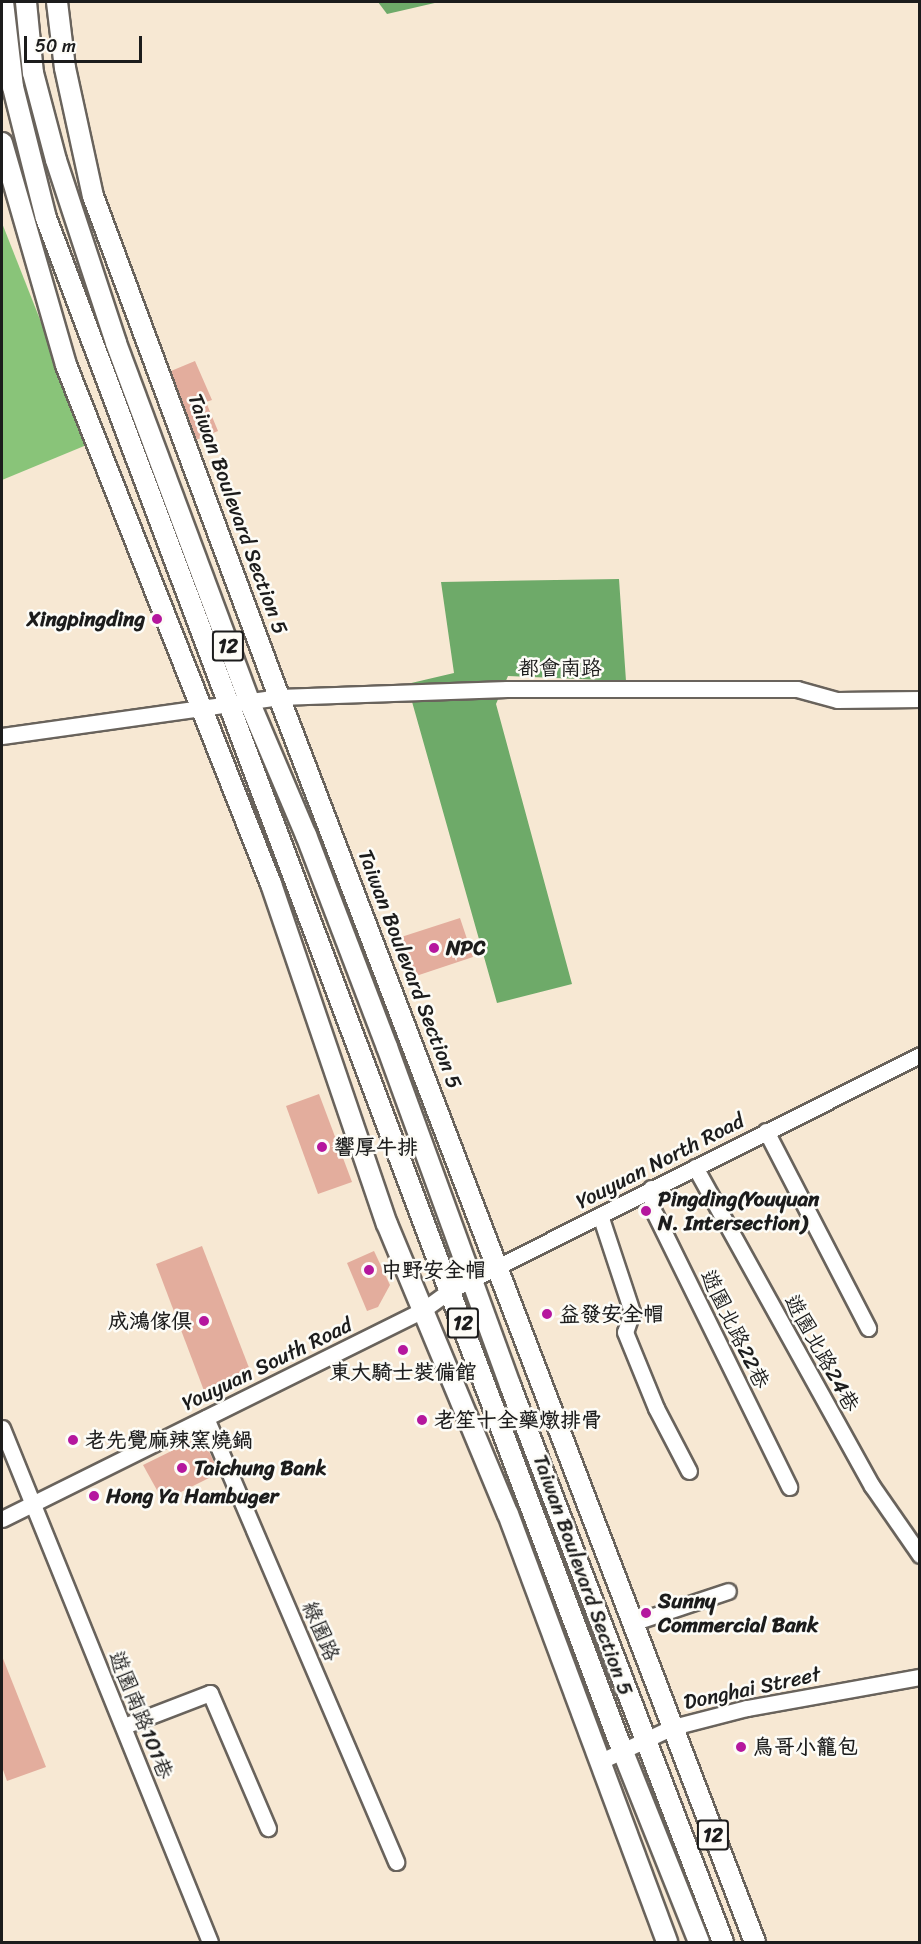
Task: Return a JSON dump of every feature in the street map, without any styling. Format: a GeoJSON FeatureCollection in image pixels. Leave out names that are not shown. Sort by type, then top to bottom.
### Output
{"type":"FeatureCollection","features":[{"type":"Feature","properties":{"kind":"main road","name":"Taiwan Boulevard Section 5"},"geometry":{"type":"LineString","coordinates":[[3,2],[13,87],[46,218],[184,581],[226,704],[450,1290],[623,1752],[699,1942]]}},
{"type":"Feature","properties":{"kind":"main road","name":"Taiwan Boulevard Section 5"},"geometry":{"type":"LineString","coordinates":[[26,2],[33,73],[70,205],[116,343],[249,701],[306,834],[645,1741],[723,1942]]}},
{"type":"Feature","properties":{"kind":"main road","name":"Taiwan Boulevard Section 5"},"geometry":{"type":"LineString","coordinates":[[57,2],[65,68],[93,196],[279,697],[499,1265],[632,1623],[755,1942]]}},
{"type":"Feature","properties":{"kind":"main road","name":"12"},"geometry":{"type":"LineString","coordinates":[[2,143],[3,162],[66,365],[199,708],[271,884],[387,1224],[508,1514],[561,1665],[601,1761],[667,1942]]}},
{"type":"Feature","properties":{"kind":"street"},"geometry":{"type":"LineString","coordinates":[[3,162],[46,218]]}},
{"type":"Feature","properties":{"kind":"street","name":"都會南路"},"geometry":{"type":"LineString","coordinates":[[2,736],[279,697],[507,689],[797,689],[837,700],[920,699]]}},
{"type":"Feature","properties":{"kind":"street","name":"Youyuan North Road"},"geometry":{"type":"LineString","coordinates":[[423,1310],[450,1290],[920,1055]]}},
{"type":"Feature","properties":{"kind":"street"},"geometry":{"type":"LineString","coordinates":[[766,1131],[868,1328]]}},
{"type":"Feature","properties":{"kind":"street","name":"遊園北路24巷"},"geometry":{"type":"LineString","coordinates":[[695,1167],[872,1486],[920,1555]]}},
{"type":"Feature","properties":{"kind":"street","name":"遊園北路22巷"},"geometry":{"type":"LineString","coordinates":[[651,1188],[652,1208],[789,1487]]}},
{"type":"Feature","properties":{"kind":"street"},"geometry":{"type":"LineString","coordinates":[[600,1215],[632,1312],[625,1332],[656,1408],[689,1472]]}},
{"type":"Feature","properties":{"kind":"street","name":"Youyuan South Road"},"geometry":{"type":"LineString","coordinates":[[2,1519],[423,1310]]}},
{"type":"Feature","properties":{"kind":"street","name":"綠園路"},"geometry":{"type":"LineString","coordinates":[[206,1418],[396,1862]]}},
{"type":"Feature","properties":{"kind":"street","name":"遊園南路101巷"},"geometry":{"type":"LineString","coordinates":[[2,1428],[210,1942]]}},
{"type":"Feature","properties":{"kind":"street"},"geometry":{"type":"LineString","coordinates":[[632,1623],[728,1591]]}},
{"type":"Feature","properties":{"kind":"street","name":"Donghai Street"},"geometry":{"type":"LineString","coordinates":[[601,1761],[673,1727],[758,1706],[920,1677]]}},
{"type":"Feature","properties":{"kind":"street"},"geometry":{"type":"LineString","coordinates":[[124,1726],[210,1693],[268,1828]]}},
{"type":"Feature","properties":{"kind":"green space"},"geometry":{"type":"Polygon","coordinates":[[[378,2],[439,2],[387,14],[378,2]]]}},
{"type":"Feature","properties":{"kind":"green space"},"geometry":{"type":"Polygon","coordinates":[[[2,223],[89,444],[2,480],[2,223]]]}},
{"type":"Feature","properties":{"kind":"green space"},"geometry":{"type":"Polygon","coordinates":[[[619,579],[626,681],[508,676],[496,704],[572,984],[497,1003],[407,684],[454,673],[441,582],[619,579]]]}},
{"type":"Feature","properties":{"kind":"building"},"geometry":{"type":"Polygon","coordinates":[[[195,361],[212,400],[206,402],[218,431],[196,440],[171,371],[195,361]]]}},
{"type":"Feature","properties":{"kind":"building","name":"NPC"},"geometry":{"type":"Polygon","coordinates":[[[460,918],[473,957],[410,978],[395,939],[460,918]]]}},
{"type":"Feature","properties":{"kind":"building"},"geometry":{"type":"Polygon","coordinates":[[[319,1094],[352,1182],[318,1194],[286,1106],[319,1094]]]}},
{"type":"Feature","properties":{"kind":"building","name":"成鴻傢俱"},"geometry":{"type":"Polygon","coordinates":[[[202,1246],[253,1378],[206,1396],[156,1264],[202,1246]]]}},
{"type":"Feature","properties":{"kind":"building"},"geometry":{"type":"Polygon","coordinates":[[[374,1251],[390,1285],[378,1307],[367,1311],[347,1263],[374,1251]]]}},
{"type":"Feature","properties":{"kind":"building","name":"Taichung Bank"},"geometry":{"type":"Polygon","coordinates":[[[202,1436],[219,1473],[163,1501],[143,1465],[202,1436]]]}},
{"type":"Feature","properties":{"kind":"building"},"geometry":{"type":"Polygon","coordinates":[[[2,1656],[46,1767],[7,1781],[2,1767],[2,1656]]]}},
{"type":"Feature","properties":{"kind":"place","name":"Xingpingding"},"geometry":{"type":"Point","coordinates":[157,619]}},
{"type":"Feature","properties":{"kind":"place","name":"NPC"},"geometry":{"type":"Point","coordinates":[434,948]}},
{"type":"Feature","properties":{"kind":"place","name":"響厚牛排"},"geometry":{"type":"Point","coordinates":[322,1147]}},
{"type":"Feature","properties":{"kind":"place","name":"Pingding(Youyuan N. Intersection)"},"geometry":{"type":"Point","coordinates":[646,1211]}},
{"type":"Feature","properties":{"kind":"place","name":"中野安全帽"},"geometry":{"type":"Point","coordinates":[369,1270]}},
{"type":"Feature","properties":{"kind":"place","name":"益發安全帽"},"geometry":{"type":"Point","coordinates":[547,1314]}},
{"type":"Feature","properties":{"kind":"place","name":"成鴻傢俱"},"geometry":{"type":"Point","coordinates":[204,1321]}},
{"type":"Feature","properties":{"kind":"place","name":"東大騎士裝備館"},"geometry":{"type":"Point","coordinates":[403,1350]}},
{"type":"Feature","properties":{"kind":"place","name":"老笙十全藥燉排骨"},"geometry":{"type":"Point","coordinates":[422,1420]}},
{"type":"Feature","properties":{"kind":"place","name":"老先覺麻辣窯燒鍋"},"geometry":{"type":"Point","coordinates":[73,1440]}},
{"type":"Feature","properties":{"kind":"place","name":"Taichung Bank"},"geometry":{"type":"Point","coordinates":[182,1468]}},
{"type":"Feature","properties":{"kind":"place","name":"Hong Ya Hambuger"},"geometry":{"type":"Point","coordinates":[94,1496]}},
{"type":"Feature","properties":{"kind":"place","name":"Sunny Commercial Bank"},"geometry":{"type":"Point","coordinates":[646,1613]}},
{"type":"Feature","properties":{"kind":"place","name":"鳥哥小籠包"},"geometry":{"type":"Point","coordinates":[741,1747]}}]}
